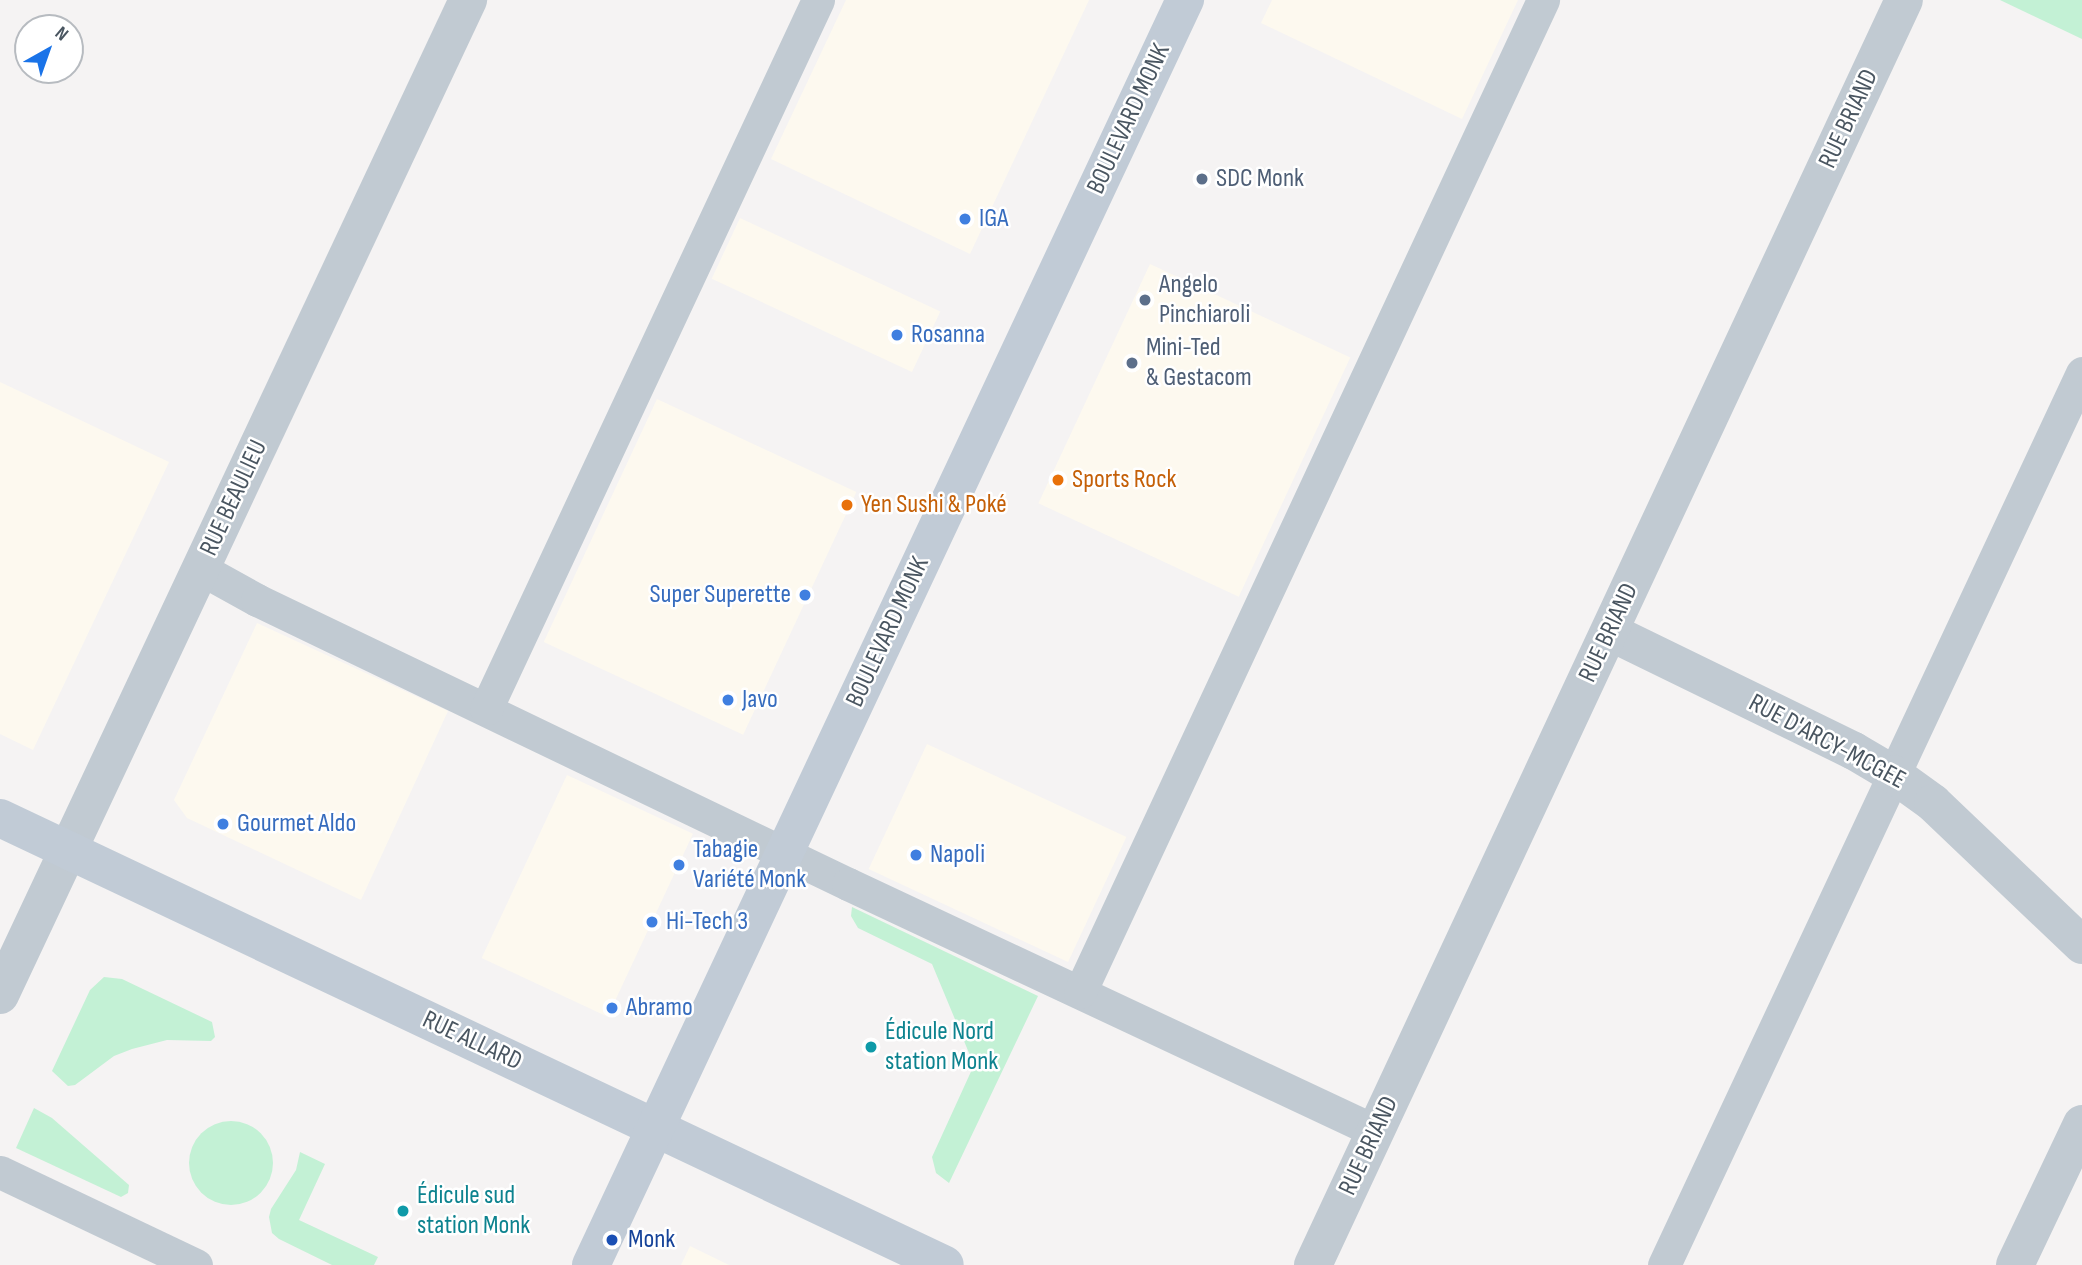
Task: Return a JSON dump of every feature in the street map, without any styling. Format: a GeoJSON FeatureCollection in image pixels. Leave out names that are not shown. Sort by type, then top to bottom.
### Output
{"type":"FeatureCollection","features":[{"type":"Feature","properties":{"kind":"street","name":"RUE BEAULIEU"},"geometry":{"type":"LineString","coordinates":[[0,995],[468,0]]}},
{"type":"Feature","properties":{"kind":"street","name":"BOULEVARD MONK"},"geometry":{"type":"LineString","coordinates":[[591,1265],[1185,0]]}},
{"type":"Feature","properties":{"kind":"street","name":"RUE BRIAND"},"geometry":{"type":"LineString","coordinates":[[1313,1265],[1905,0]]}},
{"type":"Feature","properties":{"kind":"street","name":"RUE D'ARCY-MCGEE"},"geometry":{"type":"LineString","coordinates":[[1610,632],[1854,751],[1893,774],[1933,803],[2082,945]]}},
{"type":"Feature","properties":{"kind":"street","name":"RUE ALLARD"},"geometry":{"type":"LineString","coordinates":[[0,818],[945,1265]]}},
{"type":"Feature","properties":{"kind":"street"},"geometry":{"type":"LineString","coordinates":[[2015,1265],[2082,1124]]}},
{"type":"Feature","properties":{"kind":"lane"},"geometry":{"type":"LineString","coordinates":[[486,709],[818,0]]}},
{"type":"Feature","properties":{"kind":"lane"},"geometry":{"type":"LineString","coordinates":[[1080,992],[1543,0]]}},
{"type":"Feature","properties":{"kind":"lane"},"geometry":{"type":"LineString","coordinates":[[1664,1265],[2082,373]]}},
{"type":"Feature","properties":{"kind":"lane"},"geometry":{"type":"LineString","coordinates":[[201,569],[257,600],[1376,1131]]}},
{"type":"Feature","properties":{"kind":"lane"},"geometry":{"type":"LineString","coordinates":[[0,1172],[197,1265]]}},
{"type":"Feature","properties":{"kind":"shaded area"},"geometry":{"type":"Polygon","coordinates":[[[846,0],[1089,0],[970,254],[771,159],[846,0]]]}},
{"type":"Feature","properties":{"kind":"shaded area"},"geometry":{"type":"Polygon","coordinates":[[[1272,0],[1518,0],[1462,119],[1261,23],[1272,0]]]}},
{"type":"Feature","properties":{"kind":"shaded area"},"geometry":{"type":"Polygon","coordinates":[[[740,218],[940,311],[912,372],[712,279],[740,218]]]}},
{"type":"Feature","properties":{"kind":"shaded area"},"geometry":{"type":"Polygon","coordinates":[[[1150,264],[1350,357],[1239,597],[1038,503],[1150,264]]]}},
{"type":"Feature","properties":{"kind":"shaded area"},"geometry":{"type":"Polygon","coordinates":[[[0,382],[169,462],[33,750],[0,734],[0,382]]]}},
{"type":"Feature","properties":{"kind":"shaded area"},"geometry":{"type":"Polygon","coordinates":[[[657,399],[856,492],[743,735],[544,642],[657,399]]]}},
{"type":"Feature","properties":{"kind":"shaded area"},"geometry":{"type":"Polygon","coordinates":[[[257,623],[448,711],[361,900],[187,818],[174,800],[257,623]]]}},
{"type":"Feature","properties":{"kind":"shaded area"},"geometry":{"type":"Polygon","coordinates":[[[927,744],[1126,837],[1068,962],[869,869],[927,744]]]}},
{"type":"Feature","properties":{"kind":"shaded area"},"geometry":{"type":"Polygon","coordinates":[[[567,775],[693,834],[608,1017],[482,958],[567,775]]]}},
{"type":"Feature","properties":{"kind":"shaded area"},"geometry":{"type":"Polygon","coordinates":[[[690,1246],[729,1265],[681,1265],[690,1246]]]}},
{"type":"Feature","properties":{"kind":"green space"},"geometry":{"type":"Polygon","coordinates":[[[2000,0],[2082,0],[2082,39],[2000,0]]]}},
{"type":"Feature","properties":{"kind":"green space"},"geometry":{"type":"Polygon","coordinates":[[[852,907],[1038,996],[949,1183],[936,1173],[932,1157],[974,1065],[932,964],[858,928],[851,916],[852,907]]]}},
{"type":"Feature","properties":{"kind":"green space"},"geometry":{"type":"Polygon","coordinates":[[[104,977],[122,979],[212,1022],[215,1037],[211,1041],[167,1040],[132,1049],[114,1056],[75,1085],[68,1086],[52,1071],[90,990],[104,977]]]}},
{"type":"Feature","properties":{"kind":"green space"},"geometry":{"type":"Polygon","coordinates":[[[34,1108],[52,1118],[129,1185],[128,1193],[121,1197],[16,1148],[34,1108]]]}},
{"type":"Feature","properties":{"kind":"green space"},"geometry":{"type":"Polygon","coordinates":[[[223,1121],[239,1121],[255,1128],[266,1139],[273,1155],[270,1179],[261,1193],[239,1205],[223,1205],[207,1198],[196,1187],[189,1171],[189,1155],[196,1139],[207,1128],[223,1121]]]}},
{"type":"Feature","properties":{"kind":"green space"},"geometry":{"type":"Polygon","coordinates":[[[300,1152],[325,1164],[299,1220],[378,1257],[374,1265],[332,1265],[272,1233],[269,1217],[271,1209],[296,1170],[300,1152]]]}},
{"type":"Feature","properties":{"kind":"place","name":"SDC Monk"},"geometry":{"type":"Point","coordinates":[1202,179]}},
{"type":"Feature","properties":{"kind":"place","name":"IGA"},"geometry":{"type":"Point","coordinates":[965,219]}},
{"type":"Feature","properties":{"kind":"place","name":"Angelo Pinchiaroli"},"geometry":{"type":"Point","coordinates":[1145,300]}},
{"type":"Feature","properties":{"kind":"place","name":"Rosanna"},"geometry":{"type":"Point","coordinates":[897,335]}},
{"type":"Feature","properties":{"kind":"place","name":"Mini-Ted & Gestacom"},"geometry":{"type":"Point","coordinates":[1132,363]}},
{"type":"Feature","properties":{"kind":"place","name":"Sports Rock"},"geometry":{"type":"Point","coordinates":[1058,480]}},
{"type":"Feature","properties":{"kind":"place","name":"Yen Sushi & Poké"},"geometry":{"type":"Point","coordinates":[847,505]}},
{"type":"Feature","properties":{"kind":"place","name":"Super Superette"},"geometry":{"type":"Point","coordinates":[805,595]}},
{"type":"Feature","properties":{"kind":"place","name":"Javo"},"geometry":{"type":"Point","coordinates":[728,700]}},
{"type":"Feature","properties":{"kind":"place","name":"Gourmet Aldo"},"geometry":{"type":"Point","coordinates":[223,824]}},
{"type":"Feature","properties":{"kind":"place","name":"Napoli"},"geometry":{"type":"Point","coordinates":[916,855]}},
{"type":"Feature","properties":{"kind":"place","name":"Tabagie Variété Monk"},"geometry":{"type":"Point","coordinates":[679,865]}},
{"type":"Feature","properties":{"kind":"place","name":"Hi-Tech 3"},"geometry":{"type":"Point","coordinates":[652,922]}},
{"type":"Feature","properties":{"kind":"place","name":"Abramo"},"geometry":{"type":"Point","coordinates":[612,1008]}},
{"type":"Feature","properties":{"kind":"place","name":"Édicule Nord station Monk"},"geometry":{"type":"Point","coordinates":[871,1047]}},
{"type":"Feature","properties":{"kind":"place","name":"Édicule sud station Monk"},"geometry":{"type":"Point","coordinates":[403,1211]}},
{"type":"Feature","properties":{"kind":"place","name":"Monk"},"geometry":{"type":"Point","coordinates":[612,1240]}}]}
